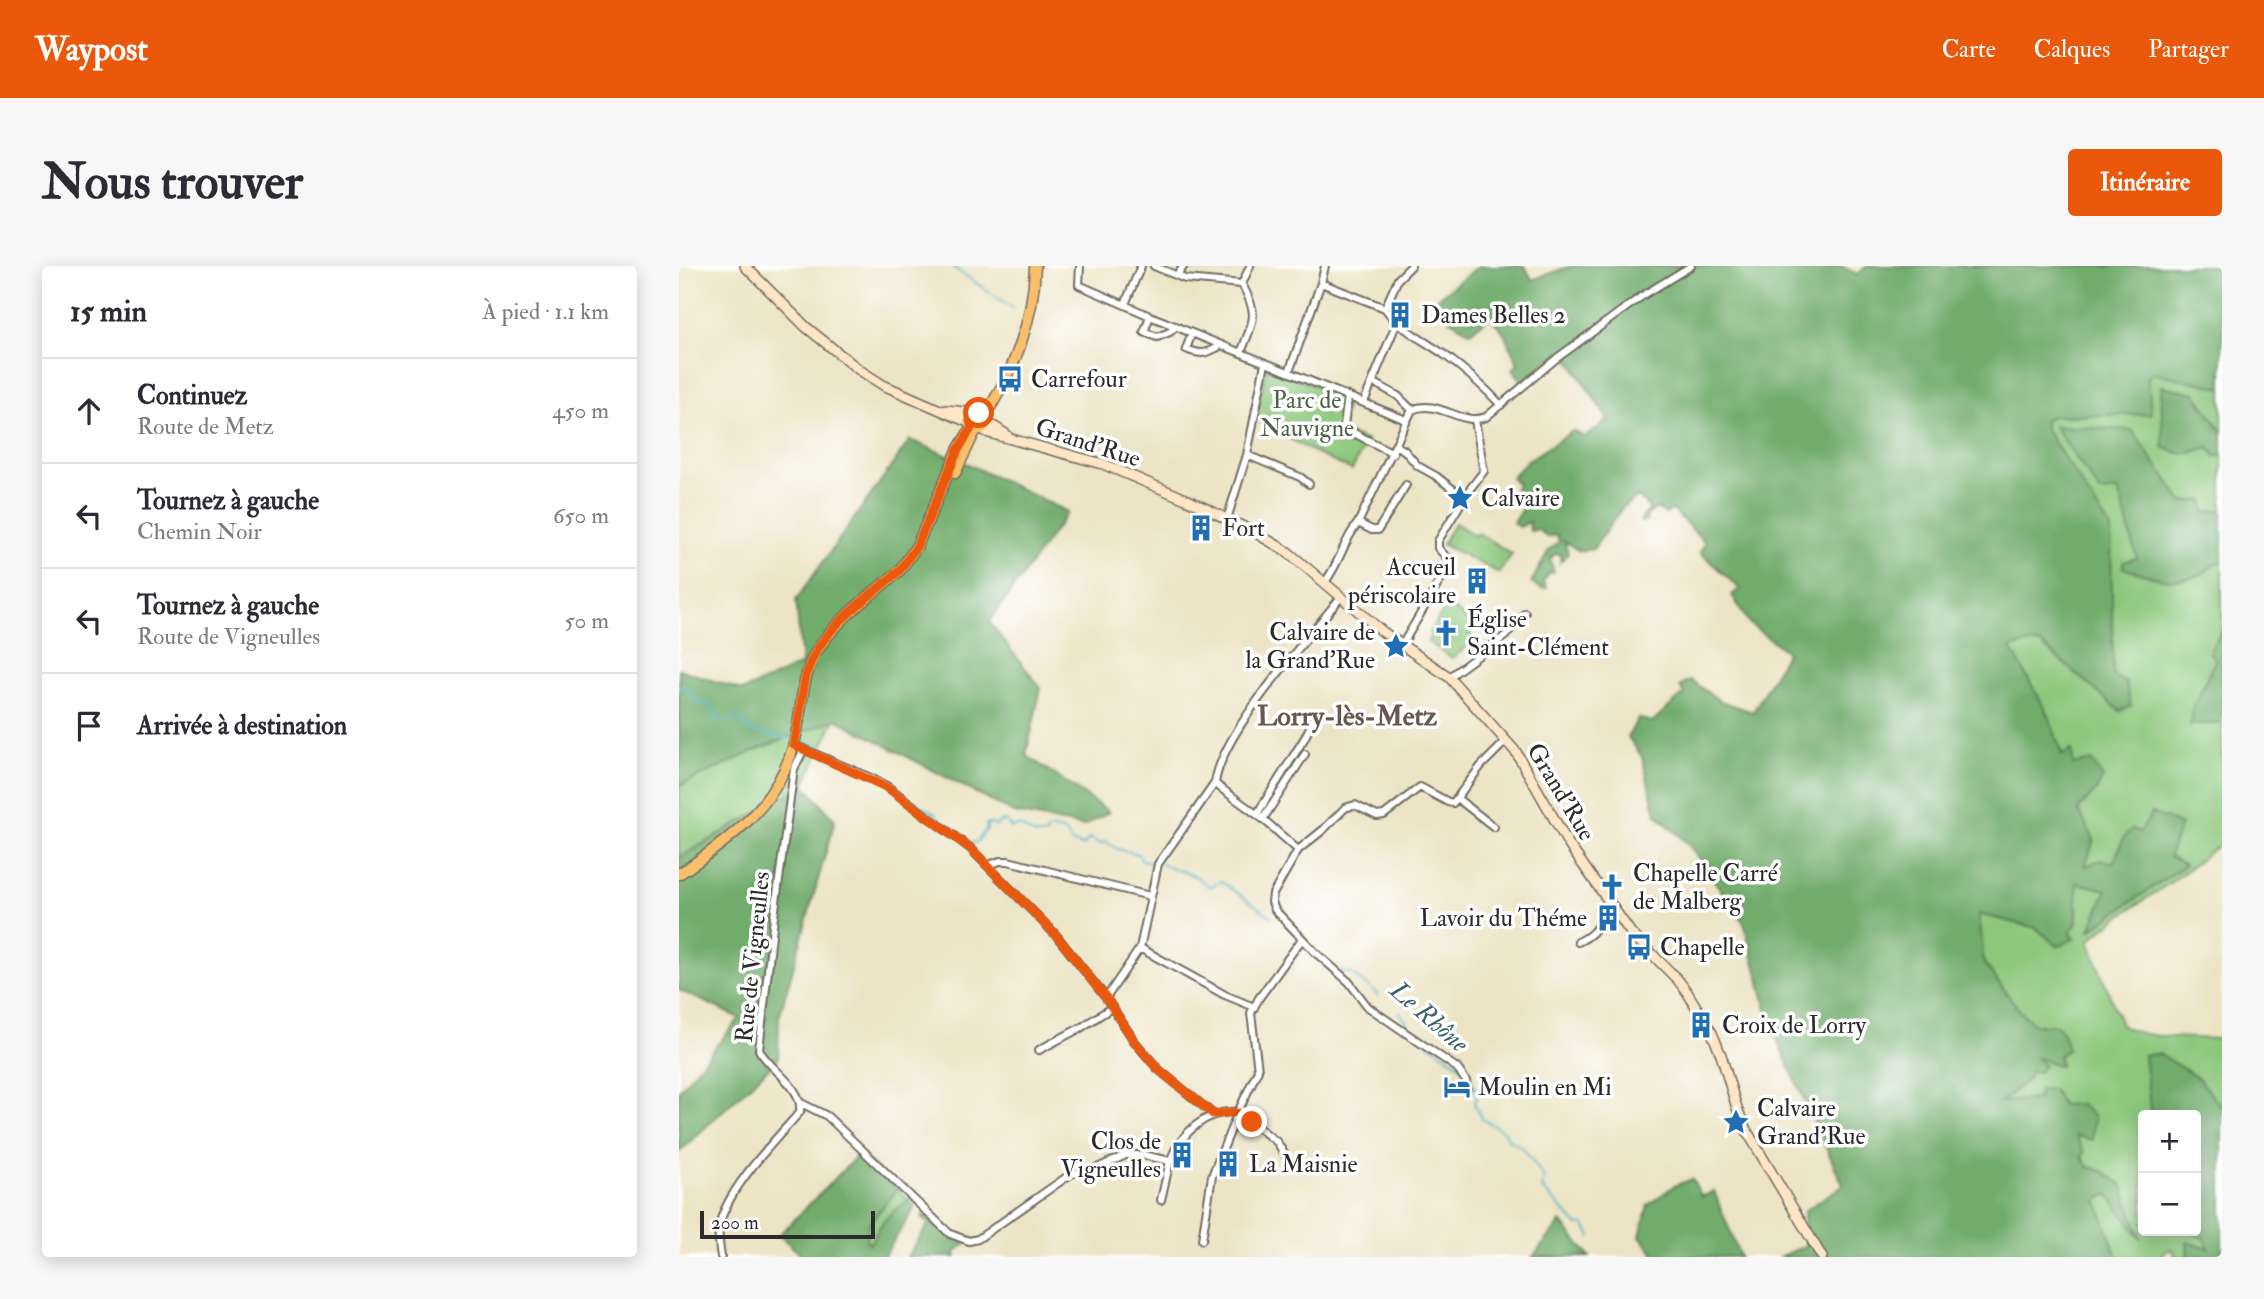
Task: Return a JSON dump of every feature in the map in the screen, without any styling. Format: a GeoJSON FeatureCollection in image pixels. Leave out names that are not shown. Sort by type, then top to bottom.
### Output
{"type":"FeatureCollection","features":[{"type":"Feature","properties":{"kind":"main road"},"geometry":{"type":"LineString","coordinates":[[679,874],[749,822],[770,795],[797,743],[808,671],[824,641],[900,570],[917,546],[958,450],[977,423],[1022,336],[1033,302],[1035,266]]}},
{"type":"Feature","properties":{"kind":"street"},"geometry":{"type":"LineString","coordinates":[[745,266],[806,327],[858,369],[883,385],[941,409],[966,412],[977,423]]}},
{"type":"Feature","properties":{"kind":"street"},"geometry":{"type":"LineString","coordinates":[[1080,266],[1079,285],[1406,420]]}},
{"type":"Feature","properties":{"kind":"street"},"geometry":{"type":"LineString","coordinates":[[1125,304],[1141,266]]}},
{"type":"Feature","properties":{"kind":"street"},"geometry":{"type":"LineString","coordinates":[[1154,266],[1185,279],[1242,284]]}},
{"type":"Feature","properties":{"kind":"street"},"geometry":{"type":"LineString","coordinates":[[1177,275],[1184,266]]}},
{"type":"Feature","properties":{"kind":"street"},"geometry":{"type":"LineString","coordinates":[[1242,284],[1250,266]]}},
{"type":"Feature","properties":{"kind":"street"},"geometry":{"type":"LineString","coordinates":[[1289,372],[1325,266]]}},
{"type":"Feature","properties":{"kind":"street"},"geometry":{"type":"LineString","coordinates":[[1385,308],[1398,279],[1411,266]]}},
{"type":"Feature","properties":{"kind":"street"},"geometry":{"type":"LineString","coordinates":[[1324,583],[1330,576],[1349,534],[1358,523],[1412,410],[1428,407],[1475,420],[1486,416],[1565,352],[1642,296],[1691,266]]}},
{"type":"Feature","properties":{"kind":"street"},"geometry":{"type":"LineString","coordinates":[[1321,283],[1385,308],[1397,322],[1450,359],[1501,405]]}},
{"type":"Feature","properties":{"kind":"street"},"geometry":{"type":"LineString","coordinates":[[1241,353],[1254,315],[1252,304],[1242,284]]}},
{"type":"Feature","properties":{"kind":"street"},"geometry":{"type":"LineString","coordinates":[[1150,316],[1144,331],[1157,337],[1170,332],[1176,326]]}},
{"type":"Feature","properties":{"kind":"street"},"geometry":{"type":"LineString","coordinates":[[1364,402],[1397,322]]}},
{"type":"Feature","properties":{"kind":"street"},"geometry":{"type":"LineString","coordinates":[[1192,333],[1186,349],[1199,355],[1222,345]]}},
{"type":"Feature","properties":{"kind":"street"},"geometry":{"type":"LineString","coordinates":[[1227,519],[1247,455],[1265,363]]}},
{"type":"Feature","properties":{"kind":"street"},"geometry":{"type":"LineString","coordinates":[[1373,382],[1398,396],[1412,410]]}},
{"type":"Feature","properties":{"kind":"street"},"geometry":{"type":"LineString","coordinates":[[1348,396],[1344,426],[1346,429],[1394,449],[1404,450],[1418,466],[1466,496]]}},
{"type":"Feature","properties":{"kind":"street"},"geometry":{"type":"LineString","coordinates":[[1402,645],[1448,566],[1448,559],[1438,548],[1438,541],[1484,471],[1475,420]]}},
{"type":"Feature","properties":{"kind":"street","name":"Grand'Rue"},"geometry":{"type":"LineString","coordinates":[[977,423],[995,427],[1011,438]]}},
{"type":"Feature","properties":{"kind":"street","name":"Grand'Rue"},"geometry":{"type":"LineString","coordinates":[[977,423],[1011,438],[1103,464],[1227,519],[1276,544],[1340,598],[1448,677],[1522,761],[1569,845],[1635,938],[1678,980],[1703,1017],[1721,1055],[1745,1128],[1821,1256]]}},
{"type":"Feature","properties":{"kind":"street"},"geometry":{"type":"LineString","coordinates":[[1247,455],[1300,477],[1309,484]]}},
{"type":"Feature","properties":{"kind":"street"},"geometry":{"type":"LineString","coordinates":[[1358,523],[1378,530],[1406,485]]}},
{"type":"Feature","properties":{"kind":"street"},"geometry":{"type":"LineString","coordinates":[[1106,998],[1140,948],[1158,864],[1215,783],[1222,758],[1239,729],[1280,672],[1340,598]]}},
{"type":"Feature","properties":{"kind":"street"},"geometry":{"type":"LineString","coordinates":[[1448,677],[1505,636],[1525,613]]}},
{"type":"Feature","properties":{"kind":"street"},"geometry":{"type":"LineString","coordinates":[[1260,816],[1315,717]]}},
{"type":"Feature","properties":{"kind":"street"},"geometry":{"type":"LineString","coordinates":[[1467,1088],[1466,1081],[1457,1068],[1368,1007],[1349,982],[1275,910],[1272,902],[1273,894],[1298,849],[1350,805],[1377,816],[1384,815],[1420,787],[1448,803],[1453,803],[1481,766],[1506,741]]}},
{"type":"Feature","properties":{"kind":"street"},"geometry":{"type":"LineString","coordinates":[[797,743],[888,788],[970,848],[1056,935],[1158,1069],[1213,1114]]}},
{"type":"Feature","properties":{"kind":"street","name":"Rue de Vigneulles"},"geometry":{"type":"LineString","coordinates":[[797,743],[759,1050],[766,1062],[796,1091],[801,1103]]}},
{"type":"Feature","properties":{"kind":"street"},"geometry":{"type":"LineString","coordinates":[[1260,816],[1305,754]]}},
{"type":"Feature","properties":{"kind":"street"},"geometry":{"type":"LineString","coordinates":[[1215,783],[1260,816],[1298,849]]}},
{"type":"Feature","properties":{"kind":"street"},"geometry":{"type":"LineString","coordinates":[[1458,799],[1494,827]]}},
{"type":"Feature","properties":{"kind":"street"},"geometry":{"type":"LineString","coordinates":[[989,865],[1008,861],[1150,897]]}},
{"type":"Feature","properties":{"kind":"street"},"geometry":{"type":"LineString","coordinates":[[1578,942],[1596,932],[1604,914],[1614,906]]}},
{"type":"Feature","properties":{"kind":"street"},"geometry":{"type":"LineString","coordinates":[[1202,1240],[1213,1176],[1258,1070],[1251,1013],[1302,939]]}},
{"type":"Feature","properties":{"kind":"street"},"geometry":{"type":"LineString","coordinates":[[1140,948],[1225,995],[1254,1007]]}},
{"type":"Feature","properties":{"kind":"street"},"geometry":{"type":"LineString","coordinates":[[1039,1050],[1111,1008]]}},
{"type":"Feature","properties":{"kind":"street"},"geometry":{"type":"LineString","coordinates":[[721,1257],[719,1234],[726,1209],[755,1162],[800,1112],[801,1103],[827,1116],[941,1227],[950,1234],[969,1241],[991,1231],[1071,1174],[1097,1168],[1126,1155],[1143,1155],[1170,1161]]}},
{"type":"Feature","properties":{"kind":"street"},"geometry":{"type":"LineString","coordinates":[[1161,1200],[1170,1161],[1181,1141],[1199,1122],[1213,1114],[1238,1112],[1277,1142],[1286,1155]]}},
{"type":"Feature","properties":{"kind":"green space"},"geometry":{"type":"Polygon","coordinates":[[[1479,266],[1525,266],[1532,280],[1571,266],[1841,266],[1857,274],[1867,266],[2222,266],[2222,388],[2155,373],[2148,377],[2151,414],[2052,416],[2045,420],[2045,428],[2111,529],[2113,675],[2126,683],[2131,706],[2120,711],[2041,644],[2024,644],[2011,648],[2048,714],[2062,755],[2072,750],[2073,765],[2092,761],[2103,778],[2078,810],[2094,840],[2085,866],[2101,860],[2114,862],[2124,837],[2133,829],[2140,832],[2152,813],[2181,824],[2169,856],[2185,865],[2090,930],[2107,890],[2077,883],[2077,922],[2070,933],[2075,938],[2058,946],[2036,928],[1979,914],[1984,963],[2020,1011],[2035,1025],[2057,1025],[2063,1033],[2068,1050],[2058,1055],[2060,1066],[2036,1057],[2044,1065],[2039,1072],[2031,1071],[2027,1080],[2001,1102],[2037,1099],[2040,1089],[2053,1089],[2062,1105],[2081,1104],[2094,1117],[2092,1140],[2075,1135],[2084,1152],[2081,1157],[2088,1167],[2102,1171],[2122,1185],[2138,1230],[2138,1235],[2108,1194],[2097,1200],[2117,1257],[1779,1257],[1805,1246],[1804,1211],[1843,1185],[1773,1031],[1744,923],[1689,845],[1656,814],[1642,757],[1628,737],[1638,718],[1652,722],[1684,694],[1680,686],[1690,680],[1720,701],[1753,712],[1787,652],[1750,624],[1732,595],[1740,589],[1700,552],[1705,542],[1672,509],[1666,514],[1657,508],[1647,515],[1646,521],[1641,522],[1650,509],[1638,497],[1623,507],[1593,549],[1579,551],[1564,541],[1568,553],[1560,562],[1561,554],[1555,554],[1550,559],[1554,572],[1549,573],[1543,581],[1546,588],[1541,589],[1531,583],[1549,550],[1559,542],[1557,535],[1547,537],[1539,530],[1530,531],[1529,522],[1519,527],[1513,523],[1525,504],[1512,494],[1518,484],[1511,478],[1527,461],[1573,431],[1585,437],[1608,420],[1565,353],[1550,359],[1522,381],[1513,369],[1518,364],[1503,331],[1490,317],[1470,332],[1450,320],[1434,301],[1479,266]]]}},
{"type":"Feature","properties":{"kind":"green space","name":"Parc de Nauvigne"},"geometry":{"type":"Polygon","coordinates":[[[1266,368],[1343,397],[1346,406],[1340,430],[1367,441],[1352,470],[1256,420],[1266,368]]]}},
{"type":"Feature","properties":{"kind":"green space"},"geometry":{"type":"Polygon","coordinates":[[[2155,373],[2222,388],[2222,432],[2195,393],[2163,430],[2163,446],[2186,453],[2209,447],[2215,456],[2222,456],[2222,510],[2205,512],[2203,500],[2182,502],[2164,474],[2118,490],[2138,558],[2200,575],[2216,562],[2222,562],[2222,631],[2210,651],[2216,659],[2192,710],[2191,725],[2222,723],[2222,843],[2089,941],[2121,1025],[2156,1035],[2222,1039],[2222,1108],[2218,1102],[2144,1055],[2150,1110],[2138,1110],[2138,1233],[2102,1171],[2088,1167],[2084,1161],[2062,1105],[2038,1099],[2000,1103],[2027,1080],[2034,1056],[2060,1065],[2057,1025],[2035,1025],[2020,1011],[1984,963],[1979,914],[2036,928],[2058,946],[2077,922],[2077,883],[2107,889],[2091,929],[2184,866],[2140,832],[2124,837],[2114,862],[2084,866],[2094,840],[2078,810],[2097,789],[2062,755],[2048,714],[2010,648],[2024,644],[2041,644],[2120,711],[2113,675],[2112,616],[2045,427],[2045,420],[2052,416],[2150,414],[2148,377],[2155,373]]]}},
{"type":"Feature","properties":{"kind":"green space"},"geometry":{"type":"Polygon","coordinates":[[[2161,386],[2195,393],[2222,432],[2222,456],[2215,456],[2209,447],[2186,453],[2163,447],[2161,386]]]}},
{"type":"Feature","properties":{"kind":"green space"},"geometry":{"type":"Polygon","coordinates":[[[2054,426],[2132,430],[2182,502],[2203,500],[2205,512],[2222,510],[2222,562],[2199,575],[2179,580],[2161,579],[2123,568],[2123,562],[2137,558],[2118,490],[2100,492],[2054,426]]]}},
{"type":"Feature","properties":{"kind":"green space"},"geometry":{"type":"Polygon","coordinates":[[[910,440],[970,465],[1068,512],[989,622],[1041,688],[1026,755],[1109,812],[1084,826],[1014,813],[836,719],[758,749],[679,786],[679,669],[743,691],[802,664],[796,600],[910,440]]]}},
{"type":"Feature","properties":{"kind":"green space"},"geometry":{"type":"Polygon","coordinates":[[[1455,523],[1475,536],[1478,533],[1512,554],[1499,573],[1442,544],[1455,523]]]}},
{"type":"Feature","properties":{"kind":"green space"},"geometry":{"type":"Polygon","coordinates":[[[1448,604],[1475,626],[1469,631],[1472,643],[1452,658],[1428,642],[1431,635],[1429,633],[1448,604]]]}},
{"type":"Feature","properties":{"kind":"green space"},"geometry":{"type":"Polygon","coordinates":[[[2222,631],[2222,723],[2190,725],[2192,710],[2216,659],[2209,652],[2222,631]]]}},
{"type":"Feature","properties":{"kind":"green space"},"geometry":{"type":"Polygon","coordinates":[[[835,719],[804,785],[679,858],[679,786],[758,749],[835,719]]]}},
{"type":"Feature","properties":{"kind":"green space"},"geometry":{"type":"Polygon","coordinates":[[[804,785],[835,820],[779,1017],[778,1059],[679,1152],[679,1090],[740,1018],[679,990],[679,858],[804,785]]]}},
{"type":"Feature","properties":{"kind":"green space"},"geometry":{"type":"Polygon","coordinates":[[[2160,1054],[2199,1079],[2222,1108],[2222,1257],[2188,1257],[2187,1242],[2208,1248],[2205,1238],[2199,1236],[2201,1236],[2201,1110],[2150,1110],[2144,1055],[2160,1054]]]}},
{"type":"Feature","properties":{"kind":"green space"},"geometry":{"type":"Polygon","coordinates":[[[860,1153],[898,1189],[868,1224],[866,1241],[870,1244],[882,1224],[897,1208],[910,1201],[916,1206],[883,1257],[804,1257],[779,1235],[860,1153]]]}},
{"type":"Feature","properties":{"kind":"green space"},"geometry":{"type":"Polygon","coordinates":[[[1692,1179],[1702,1197],[1714,1191],[1740,1257],[1657,1257],[1640,1236],[1648,1205],[1674,1186],[1692,1179]]]}},
{"type":"Feature","properties":{"kind":"green space"},"geometry":{"type":"Polygon","coordinates":[[[898,1189],[910,1201],[886,1219],[870,1244],[865,1241],[868,1224],[898,1189]]]}},
{"type":"Feature","properties":{"kind":"green space"},"geometry":{"type":"Polygon","coordinates":[[[2108,1194],[2138,1236],[2199,1236],[2206,1238],[2209,1249],[2187,1243],[2188,1257],[2176,1257],[2171,1249],[2162,1253],[2163,1257],[2117,1257],[2096,1200],[2108,1194]]]}},
{"type":"Feature","properties":{"kind":"green space"},"geometry":{"type":"Polygon","coordinates":[[[924,1214],[940,1230],[966,1244],[955,1252],[956,1257],[907,1257],[929,1224],[922,1217],[924,1214]]]}},
{"type":"Feature","properties":{"kind":"green space"},"geometry":{"type":"Polygon","coordinates":[[[1561,1222],[1590,1257],[1533,1257],[1561,1222]]]}},
{"type":"Feature","properties":{"kind":"waterway"},"geometry":{"type":"LineString","coordinates":[[951,266],[1013,308]]}},
{"type":"Feature","properties":{"kind":"waterway"},"geometry":{"type":"LineString","coordinates":[[679,687],[687,687],[698,704],[710,705],[710,711],[720,723],[738,718],[743,720],[747,730],[791,739]]}},
{"type":"Feature","properties":{"kind":"waterway"},"geometry":{"type":"LineString","coordinates":[[800,739],[821,746],[840,759],[884,778],[968,841],[977,842],[987,829],[986,824],[995,826],[1006,821],[1011,828],[1019,826],[1035,835],[1045,835],[1049,829],[1060,830],[1068,835],[1071,842],[1083,846],[1090,838],[1100,844],[1105,841],[1117,849],[1138,854],[1142,860],[1154,863]]}},
{"type":"Feature","properties":{"kind":"waterway","name":"Le Rhône"},"geometry":{"type":"LineString","coordinates":[[1161,864],[1195,876],[1210,887],[1220,881],[1272,917]]}},
{"type":"Feature","properties":{"kind":"waterway","name":"Le Rhône"},"geometry":{"type":"LineString","coordinates":[[1340,970],[1351,973],[1370,988]]}},
{"type":"Feature","properties":{"kind":"waterway","name":"Le Rhône"},"geometry":{"type":"LineString","coordinates":[[1372,989],[1379,997]]}},
{"type":"Feature","properties":{"kind":"waterway","name":"Le Rhône"},"geometry":{"type":"LineString","coordinates":[[1399,1012],[1412,1030],[1452,1059],[1469,1076],[1475,1087],[1477,1099],[1474,1103],[1481,1118],[1505,1132],[1508,1139],[1523,1148],[1544,1177],[1542,1188],[1577,1225],[1585,1225],[1591,1237]]}},
{"type":"Feature","properties":{"kind":"place","name":"Dames Belles 2"},"geometry":{"type":"Point","coordinates":[1400,315]}},
{"type":"Feature","properties":{"kind":"place","name":"Carrefour"},"geometry":{"type":"Point","coordinates":[1010,379]}},
{"type":"Feature","properties":{"kind":"place","name":"Calvaire"},"geometry":{"type":"Point","coordinates":[1460,498]}},
{"type":"Feature","properties":{"kind":"place","name":"Fort"},"geometry":{"type":"Point","coordinates":[1201,528]}},
{"type":"Feature","properties":{"kind":"place","name":"Accueil périscolaire"},"geometry":{"type":"Point","coordinates":[1477,581]}},
{"type":"Feature","properties":{"kind":"place","name":"Église Saint-Clément"},"geometry":{"type":"Point","coordinates":[1446,633]}},
{"type":"Feature","properties":{"kind":"place","name":"Calvaire de la Grand'Rue"},"geometry":{"type":"Point","coordinates":[1396,646]}},
{"type":"Feature","properties":{"kind":"place","name":"Chapelle Carré de Malberg"},"geometry":{"type":"Point","coordinates":[1612,887]}},
{"type":"Feature","properties":{"kind":"place","name":"Lavoir du Théme"},"geometry":{"type":"Point","coordinates":[1608,918]}},
{"type":"Feature","properties":{"kind":"place","name":"Chapelle"},"geometry":{"type":"Point","coordinates":[1639,947]}},
{"type":"Feature","properties":{"kind":"place","name":"Croix de Lorry"},"geometry":{"type":"Point","coordinates":[1701,1025]}},
{"type":"Feature","properties":{"kind":"place","name":"Moulin en Mi"},"geometry":{"type":"Point","coordinates":[1457,1087]}},
{"type":"Feature","properties":{"kind":"place","name":"Calvaire Grand'Rue"},"geometry":{"type":"Point","coordinates":[1736,1122]}},
{"type":"Feature","properties":{"kind":"place","name":"Clos de Vigneulles"},"geometry":{"type":"Point","coordinates":[1182,1155]}},
{"type":"Feature","properties":{"kind":"place","name":"La Maisnie"},"geometry":{"type":"Point","coordinates":[1228,1164]}},
{"type":"Feature","properties":{"kind":"district","name":"Lorry-lès-Metz"},"geometry":{"type":"Point","coordinates":[1347,716]}},
{"type":"Feature","properties":{"kind":"route"},"geometry":{"type":"LineString","coordinates":[[979,413],[970,421],[972,427],[958,450],[917,546],[909,558],[900,570],[832,631],[816,653],[808,671],[794,745],[871,778],[970,848],[1056,935],[1158,1069],[1207,1111],[1216,1115],[1227,1111],[1238,1112],[1252,1122]]}}]}
